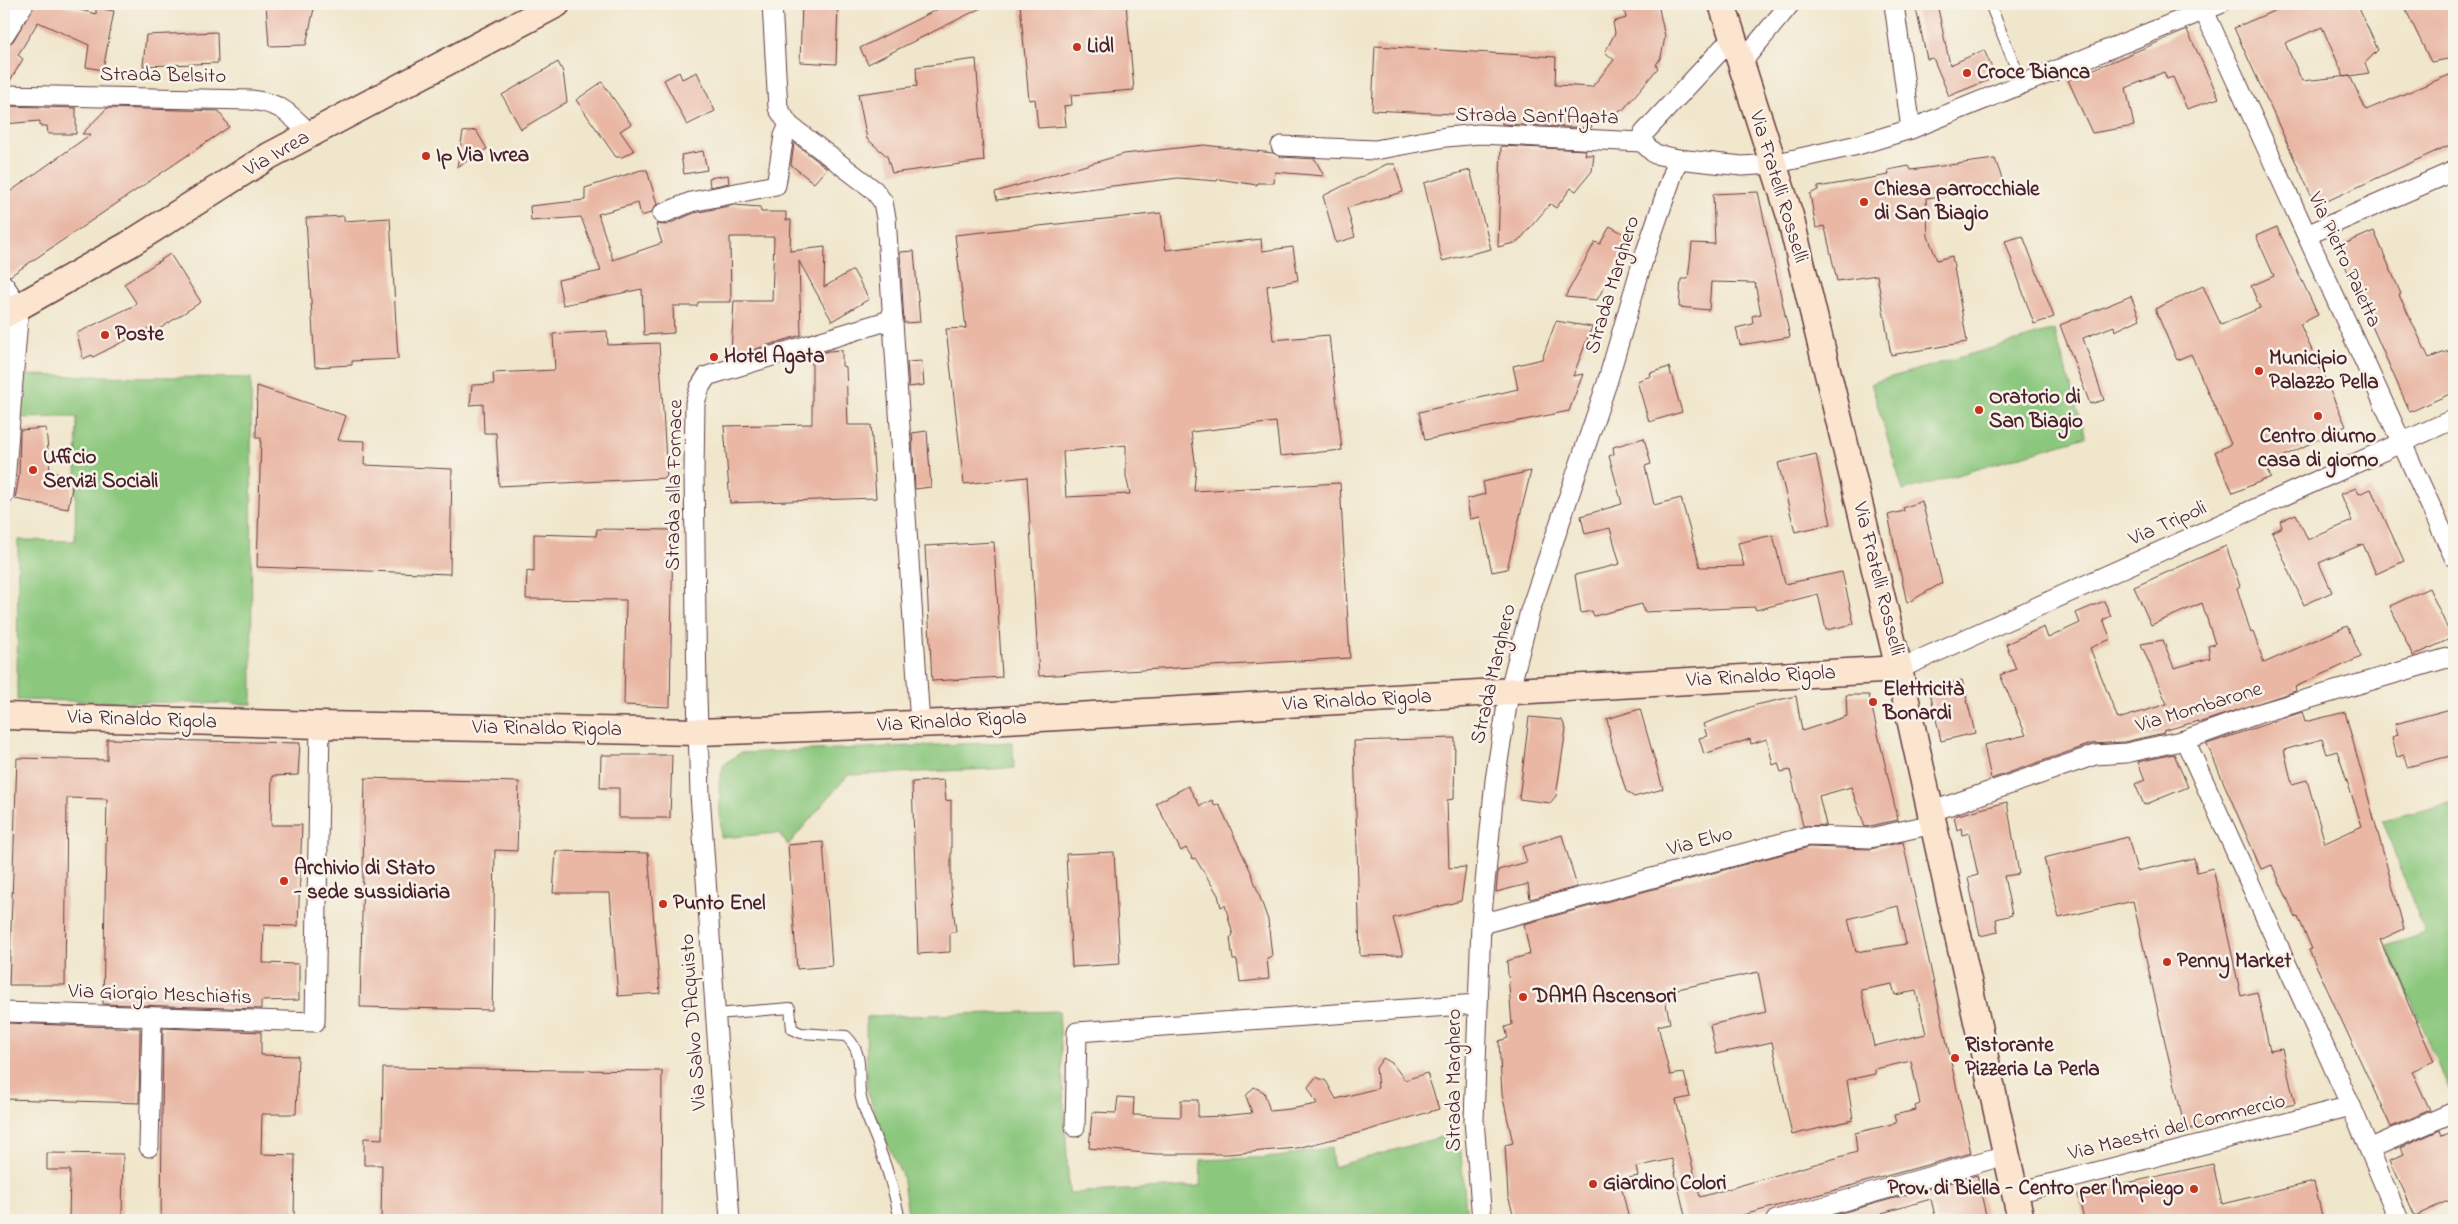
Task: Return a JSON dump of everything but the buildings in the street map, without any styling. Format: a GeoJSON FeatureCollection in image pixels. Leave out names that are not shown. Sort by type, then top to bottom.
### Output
{"type":"FeatureCollection","features":[{"type":"Feature","properties":{"kind":"street"},"geometry":{"type":"LineString","coordinates":[[4,35],[24,4]]}},
{"type":"Feature","properties":{"kind":"street","name":"Via Ivrea"},"geometry":{"type":"LineString","coordinates":[[11,311],[128,245],[269,156],[557,4]]}},
{"type":"Feature","properties":{"kind":"street"},"geometry":{"type":"LineString","coordinates":[[772,4],[778,108],[788,125],[874,190],[883,202],[886,218],[920,724]]}},
{"type":"Feature","properties":{"kind":"street","name":"Via Fratelli Rosselli"},"geometry":{"type":"LineString","coordinates":[[1722,4],[1790,216],[1900,669],[1931,818],[2021,1220]]}},
{"type":"Feature","properties":{"kind":"street"},"geometry":{"type":"LineString","coordinates":[[1741,63],[1790,4]]}},
{"type":"Feature","properties":{"kind":"street"},"geometry":{"type":"LineString","coordinates":[[1894,4],[1911,129]]}},
{"type":"Feature","properties":{"kind":"street"},"geometry":{"type":"LineString","coordinates":[[1733,37],[1644,133],[1642,142],[1655,154],[1742,166],[1773,164],[1858,145],[1911,129],[2212,7]]}},
{"type":"Feature","properties":{"kind":"street","name":"Via Pietro Paietta"},"geometry":{"type":"LineString","coordinates":[[2212,7],[2308,235],[2454,557]]}},
{"type":"Feature","properties":{"kind":"street","name":"Strada Belsito"},"geometry":{"type":"LineString","coordinates":[[4,96],[266,102],[274,103],[281,108],[310,134]]}},
{"type":"Feature","properties":{"kind":"street"},"geometry":{"type":"LineString","coordinates":[[662,214],[691,202],[776,185],[784,136],[788,125]]}},
{"type":"Feature","properties":{"kind":"street","name":"Strada Sant'Agata"},"geometry":{"type":"LineString","coordinates":[[1281,146],[1375,150],[1446,137],[1479,134],[1642,142]]}},
{"type":"Feature","properties":{"kind":"street","name":"Strada Marghero"},"geometry":{"type":"LineString","coordinates":[[1482,1220],[1474,1120],[1481,924],[1495,780],[1509,693],[1530,611],[1607,383],[1643,260],[1678,158]]}},
{"type":"Feature","properties":{"kind":"street"},"geometry":{"type":"LineString","coordinates":[[2308,235],[2454,171]]}},
{"type":"Feature","properties":{"kind":"street"},"geometry":{"type":"LineString","coordinates":[[4,285],[11,311],[4,495]]}},
{"type":"Feature","properties":{"kind":"street","name":"Strada alla Fornace"},"geometry":{"type":"LineString","coordinates":[[699,732],[694,472],[695,403],[700,387],[707,376],[893,319]]}},
{"type":"Feature","properties":{"kind":"street","name":"Via Tripoli"},"geometry":{"type":"LineString","coordinates":[[1900,669],[2403,444],[2454,419]]}},
{"type":"Feature","properties":{"kind":"street","name":"Via Mombarone"},"geometry":{"type":"LineString","coordinates":[[1931,818],[2095,755],[2126,752],[2185,740],[2257,714],[2454,656]]}},
{"type":"Feature","properties":{"kind":"street","name":"Via Rinaldo Rigola"},"geometry":{"type":"LineString","coordinates":[[4,716],[320,725],[699,732],[920,724],[1509,693],[1900,669]]}},
{"type":"Feature","properties":{"kind":"street","name":"Via Giorgio Meschiatis"},"geometry":{"type":"LineString","coordinates":[[4,1012],[315,1022],[320,725]]}},
{"type":"Feature","properties":{"kind":"street","name":"Via Salvo D'Acquisto"},"geometry":{"type":"LineString","coordinates":[[699,732],[700,794],[730,1220]]}},
{"type":"Feature","properties":{"kind":"street"},"geometry":{"type":"LineString","coordinates":[[2185,740],[2351,1106],[2400,1220]]}},
{"type":"Feature","properties":{"kind":"street","name":"Via Elvo"},"geometry":{"type":"LineString","coordinates":[[1481,924],[1808,836],[1870,838],[1931,818]]}},
{"type":"Feature","properties":{"kind":"street"},"geometry":{"type":"LineString","coordinates":[[1075,1127],[1077,1032],[1478,1004]]}},
{"type":"Feature","properties":{"kind":"street"},"geometry":{"type":"LineString","coordinates":[[149,1146],[152,1017]]}},
{"type":"Feature","properties":{"kind":"street","name":"Via Maestri del Commercio"},"geometry":{"type":"LineString","coordinates":[[2015,1193],[2351,1106]]}},
{"type":"Feature","properties":{"kind":"street"},"geometry":{"type":"LineString","coordinates":[[2369,1149],[2454,1112]]}},
{"type":"Feature","properties":{"kind":"street"},"geometry":{"type":"LineString","coordinates":[[1776,1220],[2006,1155]]}},
{"type":"Feature","properties":{"kind":"lane"},"geometry":{"type":"LineString","coordinates":[[1990,4],[2022,83]]}},
{"type":"Feature","properties":{"kind":"lane"},"geometry":{"type":"LineString","coordinates":[[716,1014],[790,1008],[792,1029],[801,1033],[846,1036],[855,1044],[859,1058],[860,1094],[868,1124],[880,1149],[895,1196],[900,1220]]}},
{"type":"Feature","properties":{"kind":"green space","name":"Oratorio di San Biagio"},"geometry":{"type":"Polygon","coordinates":[[[2054,330],[2086,437],[1903,491],[1871,383],[2054,330]]]}},
{"type":"Feature","properties":{"kind":"green space"},"geometry":{"type":"Polygon","coordinates":[[[18,375],[251,378],[252,704],[17,700],[18,540],[75,541],[77,417],[17,418],[18,375]]]}},
{"type":"Feature","properties":{"kind":"green space"},"geometry":{"type":"Polygon","coordinates":[[[1013,742],[1014,768],[848,775],[788,845],[779,833],[721,838],[719,782],[724,764],[740,753],[1013,742]]]}},
{"type":"Feature","properties":{"kind":"green space"},"geometry":{"type":"Polygon","coordinates":[[[2454,803],[2454,1100],[2387,946],[2425,933],[2382,820],[2454,803]]]}},
{"type":"Feature","properties":{"kind":"green space"},"geometry":{"type":"Polygon","coordinates":[[[1059,1011],[1069,1193],[1200,1186],[1201,1160],[1278,1157],[1331,1147],[1333,1167],[1459,1132],[1467,1220],[909,1220],[902,1176],[880,1128],[867,1089],[866,1017],[1059,1011]]]}},
{"type":"Feature","properties":{"kind":"place","name":"Lidl"},"geometry":{"type":"Point","coordinates":[1077,47]}},
{"type":"Feature","properties":{"kind":"place","name":"Croce Bianca"},"geometry":{"type":"Point","coordinates":[1967,73]}},
{"type":"Feature","properties":{"kind":"place","name":"Ip Via Ivrea"},"geometry":{"type":"Point","coordinates":[426,156]}},
{"type":"Feature","properties":{"kind":"place","name":"Chiesa parrocchiale di San Biagio"},"geometry":{"type":"Point","coordinates":[1864,202]}},
{"type":"Feature","properties":{"kind":"place","name":"Poste"},"geometry":{"type":"Point","coordinates":[105,335]}},
{"type":"Feature","properties":{"kind":"place","name":"Hotel Agata"},"geometry":{"type":"Point","coordinates":[714,357]}},
{"type":"Feature","properties":{"kind":"place","name":"Municipio Palazzo Pella"},"geometry":{"type":"Point","coordinates":[2259,371]}},
{"type":"Feature","properties":{"kind":"place","name":"Oratorio di San Biagio"},"geometry":{"type":"Point","coordinates":[1979,410]}},
{"type":"Feature","properties":{"kind":"place","name":"Centro diurno casa di giorno"},"geometry":{"type":"Point","coordinates":[2318,416]}},
{"type":"Feature","properties":{"kind":"place","name":"Ufficio Servizi Sociali"},"geometry":{"type":"Point","coordinates":[33,470]}},
{"type":"Feature","properties":{"kind":"place","name":"Elettricità Bonardi"},"geometry":{"type":"Point","coordinates":[1873,702]}},
{"type":"Feature","properties":{"kind":"place","name":"Archivio di Stato - sede sussidiaria"},"geometry":{"type":"Point","coordinates":[284,881]}},
{"type":"Feature","properties":{"kind":"place","name":"Punto Enel"},"geometry":{"type":"Point","coordinates":[663,904]}},
{"type":"Feature","properties":{"kind":"place","name":"Penny Market"},"geometry":{"type":"Point","coordinates":[2167,962]}},
{"type":"Feature","properties":{"kind":"place","name":"DAMA Ascensori"},"geometry":{"type":"Point","coordinates":[1523,997]}},
{"type":"Feature","properties":{"kind":"place","name":"Ristorante Pizzeria La Perla"},"geometry":{"type":"Point","coordinates":[1955,1058]}},
{"type":"Feature","properties":{"kind":"place","name":"Giardino Colori"},"geometry":{"type":"Point","coordinates":[1593,1184]}},
{"type":"Feature","properties":{"kind":"place","name":"Prov. di Biella - Centro per l'Impiego"},"geometry":{"type":"Point","coordinates":[2194,1189]}}]}
